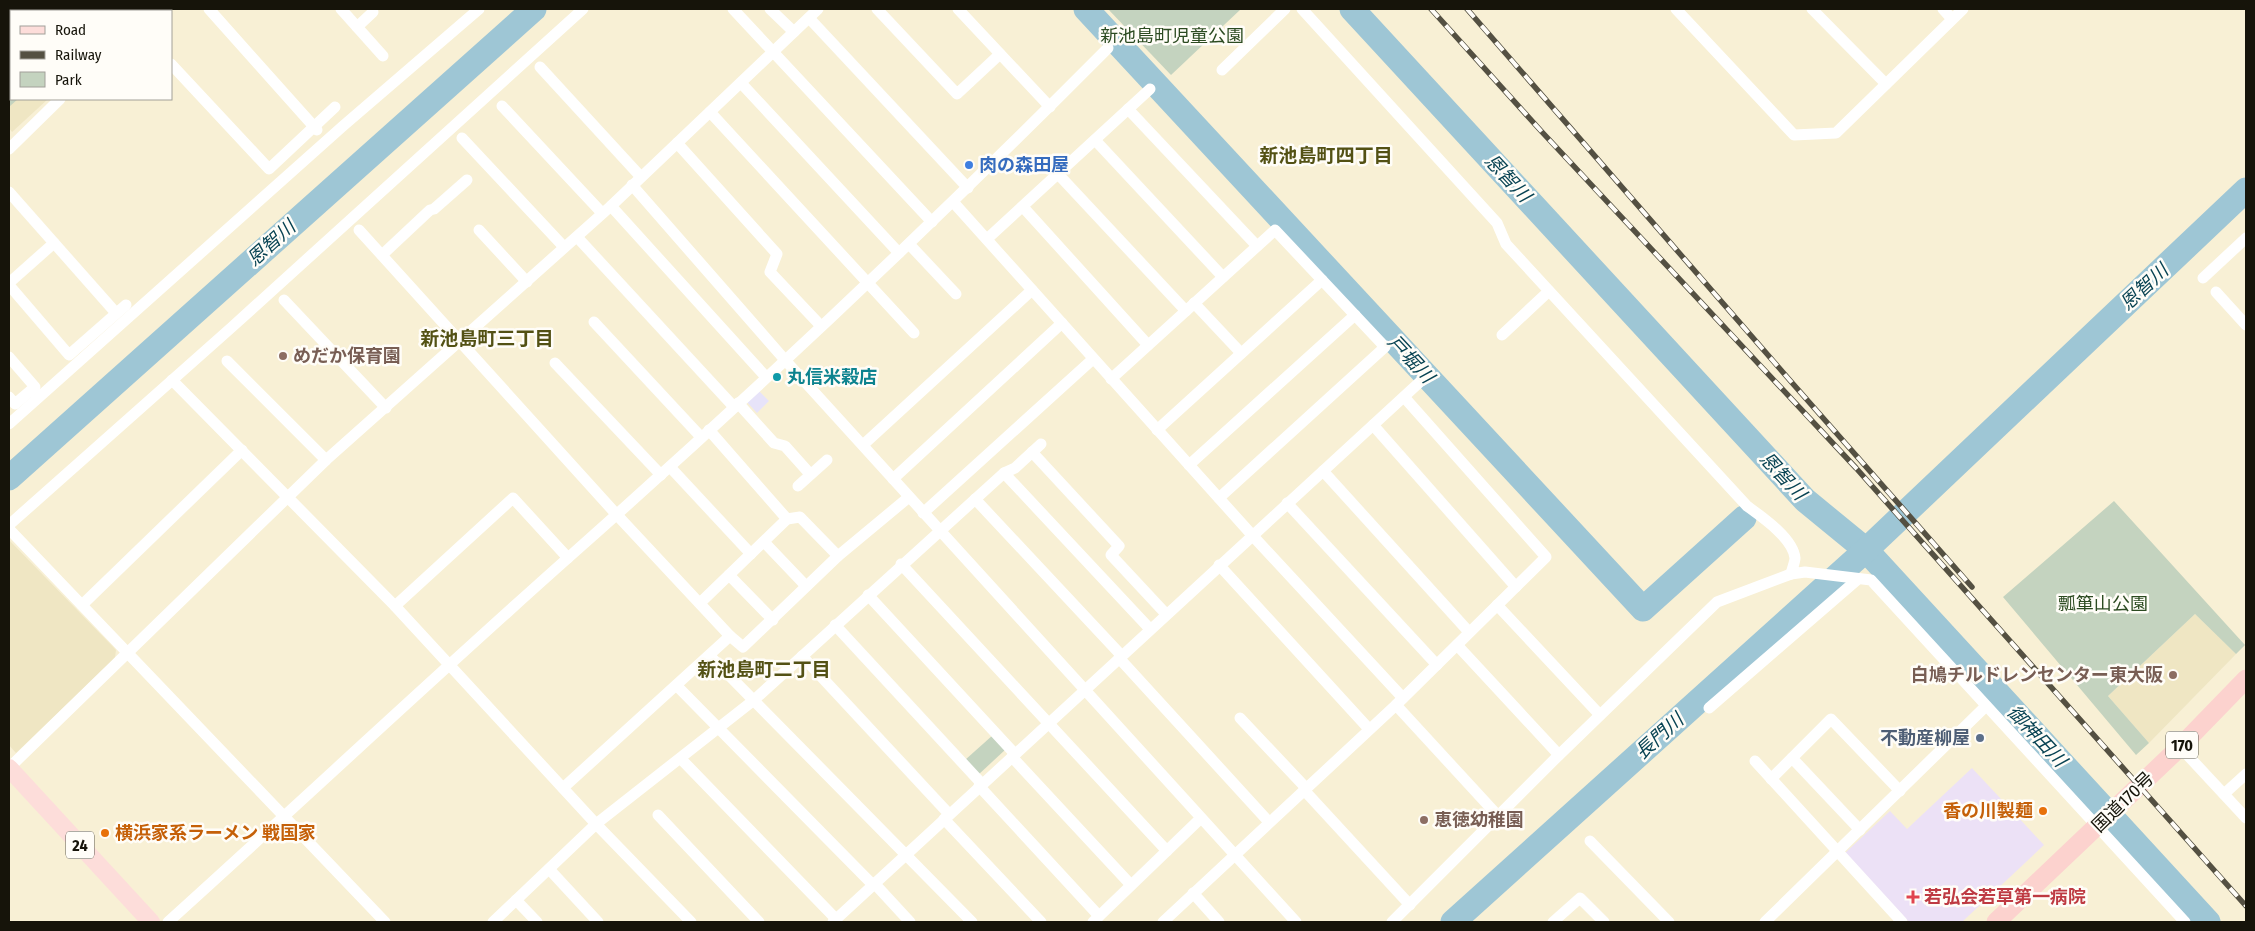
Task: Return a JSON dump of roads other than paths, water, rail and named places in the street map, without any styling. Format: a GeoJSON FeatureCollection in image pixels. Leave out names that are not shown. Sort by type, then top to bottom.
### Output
{"type":"FeatureCollection","features":[{"type":"Feature","properties":{"kind":"highway","name":"国道170号"},"geometry":{"type":"LineString","coordinates":[[1996,922],[2180,747],[2246,679]]}},
{"type":"Feature","properties":{"kind":"main road","name":"24"},"geometry":{"type":"LineString","coordinates":[[9,768],[151,922]]}},
{"type":"Feature","properties":{"kind":"street"},"geometry":{"type":"LineString","coordinates":[[209,9],[315,128]]}},
{"type":"Feature","properties":{"kind":"street"},"geometry":{"type":"LineString","coordinates":[[341,9],[383,56]]}},
{"type":"Feature","properties":{"kind":"street"},"geometry":{"type":"LineString","coordinates":[[9,424],[336,132],[479,9]]}},
{"type":"Feature","properties":{"kind":"street"},"geometry":{"type":"LineString","coordinates":[[9,525],[583,9]]}},
{"type":"Feature","properties":{"kind":"street"},"geometry":{"type":"LineString","coordinates":[[733,9],[932,222]]}},
{"type":"Feature","properties":{"kind":"street"},"geometry":{"type":"LineString","coordinates":[[770,9],[794,32]]}},
{"type":"Feature","properties":{"kind":"street"},"geometry":{"type":"LineString","coordinates":[[9,768],[326,460],[612,206],[641,176],[818,9]]}},
{"type":"Feature","properties":{"kind":"street"},"geometry":{"type":"LineString","coordinates":[[877,9],[957,94],[1000,54]]}},
{"type":"Feature","properties":{"kind":"street"},"geometry":{"type":"LineString","coordinates":[[958,9],[1050,107]]}},
{"type":"Feature","properties":{"kind":"street"},"geometry":{"type":"LineString","coordinates":[[1222,70],[1285,9]]}},
{"type":"Feature","properties":{"kind":"street"},"geometry":{"type":"LineString","coordinates":[[1302,9],[1497,224],[1506,244],[1747,506],[1773,526],[1790,545],[1795,558],[1791,574]]}},
{"type":"Feature","properties":{"kind":"street"},"geometry":{"type":"LineString","coordinates":[[1676,9],[1794,135],[1836,133],[1963,9]]}},
{"type":"Feature","properties":{"kind":"street"},"geometry":{"type":"LineString","coordinates":[[1812,9],[1886,84]]}},
{"type":"Feature","properties":{"kind":"street"},"geometry":{"type":"LineString","coordinates":[[1943,9],[1952,19]]}},
{"type":"Feature","properties":{"kind":"street"},"geometry":{"type":"LineString","coordinates":[[357,27],[373,12]]}},
{"type":"Feature","properties":{"kind":"street"},"geometry":{"type":"LineString","coordinates":[[809,18],[968,188]]}},
{"type":"Feature","properties":{"kind":"street"},"geometry":{"type":"LineString","coordinates":[[168,922],[568,558],[617,516],[868,283],[954,202],[1108,48]]}},
{"type":"Feature","properties":{"kind":"street"},"geometry":{"type":"LineString","coordinates":[[172,65],[268,169],[336,107]]}},
{"type":"Feature","properties":{"kind":"street"},"geometry":{"type":"LineString","coordinates":[[540,66],[641,176]]}},
{"type":"Feature","properties":{"kind":"street"},"geometry":{"type":"LineString","coordinates":[[741,83],[899,253]]}},
{"type":"Feature","properties":{"kind":"street"},"geometry":{"type":"LineString","coordinates":[[987,239],[1150,89]]}},
{"type":"Feature","properties":{"kind":"street"},"geometry":{"type":"LineString","coordinates":[[9,148],[59,100]]}},
{"type":"Feature","properties":{"kind":"street"},"geometry":{"type":"LineString","coordinates":[[502,106],[602,213]]}},
{"type":"Feature","properties":{"kind":"street"},"geometry":{"type":"LineString","coordinates":[[1128,109],[1257,246]]}},
{"type":"Feature","properties":{"kind":"street"},"geometry":{"type":"LineString","coordinates":[[710,112],[914,333]]}},
{"type":"Feature","properties":{"kind":"street"},"geometry":{"type":"LineString","coordinates":[[462,138],[564,247]]}},
{"type":"Feature","properties":{"kind":"street"},"geometry":{"type":"LineString","coordinates":[[1095,140],[1223,277]]}},
{"type":"Feature","properties":{"kind":"street"},"geometry":{"type":"LineString","coordinates":[[677,143],[777,254],[770,272],[821,326]]}},
{"type":"Feature","properties":{"kind":"street"},"geometry":{"type":"LineString","coordinates":[[1058,174],[1190,307],[1241,353]]}},
{"type":"Feature","properties":{"kind":"street"},"geometry":{"type":"LineString","coordinates":[[382,255],[430,210],[434,209],[467,180]]}},
{"type":"Feature","properties":{"kind":"street"},"geometry":{"type":"LineString","coordinates":[[632,185],[785,360],[1296,922]]}},
{"type":"Feature","properties":{"kind":"street"},"geometry":{"type":"LineString","coordinates":[[9,192],[116,313]]}},
{"type":"Feature","properties":{"kind":"street"},"geometry":{"type":"LineString","coordinates":[[954,202],[1400,702],[1499,817]]}},
{"type":"Feature","properties":{"kind":"street"},"geometry":{"type":"LineString","coordinates":[[612,206],[766,377]]}},
{"type":"Feature","properties":{"kind":"street"},"geometry":{"type":"LineString","coordinates":[[1023,207],[1148,345]]}},
{"type":"Feature","properties":{"kind":"street"},"geometry":{"type":"LineString","coordinates":[[359,230],[617,516],[730,636],[743,647],[838,556],[909,497]]}},
{"type":"Feature","properties":{"kind":"street"},"geometry":{"type":"LineString","coordinates":[[479,230],[527,282]]}},
{"type":"Feature","properties":{"kind":"street"},"geometry":{"type":"LineString","coordinates":[[1111,378],[1275,230],[1385,347],[1219,498]]}},
{"type":"Feature","properties":{"kind":"street"},"geometry":{"type":"LineString","coordinates":[[577,237],[736,405],[774,443],[785,446],[810,474]]}},
{"type":"Feature","properties":{"kind":"street"},"geometry":{"type":"LineString","coordinates":[[2203,278],[2246,238]]}},
{"type":"Feature","properties":{"kind":"street"},"geometry":{"type":"LineString","coordinates":[[54,243],[9,284],[69,355],[126,305]]}},
{"type":"Feature","properties":{"kind":"street"},"geometry":{"type":"LineString","coordinates":[[909,244],[956,294]]}},
{"type":"Feature","properties":{"kind":"street"},"geometry":{"type":"LineString","coordinates":[[1157,430],[1322,280]]}},
{"type":"Feature","properties":{"kind":"street"},"geometry":{"type":"LineString","coordinates":[[862,445],[1032,290]]}},
{"type":"Feature","properties":{"kind":"street"},"geometry":{"type":"LineString","coordinates":[[1502,335],[1550,290]]}},
{"type":"Feature","properties":{"kind":"street"},"geometry":{"type":"LineString","coordinates":[[2216,292],[2246,326]]}},
{"type":"Feature","properties":{"kind":"street"},"geometry":{"type":"LineString","coordinates":[[284,300],[386,408]]}},
{"type":"Feature","properties":{"kind":"street"},"geometry":{"type":"LineString","coordinates":[[1189,465],[1355,315]]}},
{"type":"Feature","properties":{"kind":"street"},"geometry":{"type":"LineString","coordinates":[[594,322],[787,519]]}},
{"type":"Feature","properties":{"kind":"street"},"geometry":{"type":"LineString","coordinates":[[893,479],[1062,323]]}},
{"type":"Feature","properties":{"kind":"street"},"geometry":{"type":"LineString","coordinates":[[9,357],[35,387],[15,404],[9,397]]}},
{"type":"Feature","properties":{"kind":"street"},"geometry":{"type":"LineString","coordinates":[[923,513],[1093,359]]}},
{"type":"Feature","properties":{"kind":"street"},"geometry":{"type":"LineString","coordinates":[[227,361],[326,460]]}},
{"type":"Feature","properties":{"kind":"street"},"geometry":{"type":"LineString","coordinates":[[555,363],[751,554]]}},
{"type":"Feature","properties":{"kind":"street"},"geometry":{"type":"LineString","coordinates":[[172,380],[394,606],[596,824],[691,922]]}},
{"type":"Feature","properties":{"kind":"street"},"geometry":{"type":"LineString","coordinates":[[681,759],[839,919],[1013,755],[1422,380]]}},
{"type":"Feature","properties":{"kind":"street"},"geometry":{"type":"LineString","coordinates":[[1163,922],[1400,702],[1546,557],[1404,397]]}},
{"type":"Feature","properties":{"kind":"street"},"geometry":{"type":"LineString","coordinates":[[1373,425],[1516,587]]}},
{"type":"Feature","properties":{"kind":"street"},"geometry":{"type":"LineString","coordinates":[[493,922],[596,824],[754,700],[901,564],[1004,473],[1015,468],[1041,444]]}},
{"type":"Feature","properties":{"kind":"street"},"geometry":{"type":"LineString","coordinates":[[82,605],[242,450]]}},
{"type":"Feature","properties":{"kind":"street"},"geometry":{"type":"LineString","coordinates":[[1032,452],[1119,546],[1111,555],[1166,614]]}},
{"type":"Feature","properties":{"kind":"street"},"geometry":{"type":"LineString","coordinates":[[798,486],[826,460]]}},
{"type":"Feature","properties":{"kind":"street"},"geometry":{"type":"LineString","coordinates":[[1323,471],[1469,632]]}},
{"type":"Feature","properties":{"kind":"street"},"geometry":{"type":"LineString","coordinates":[[1004,473],[1150,629]]}},
{"type":"Feature","properties":{"kind":"street"},"geometry":{"type":"LineString","coordinates":[[394,606],[513,498],[568,558]]}},
{"type":"Feature","properties":{"kind":"street"},"geometry":{"type":"LineString","coordinates":[[975,499],[1269,822]]}},
{"type":"Feature","properties":{"kind":"street"},"geometry":{"type":"LineString","coordinates":[[1287,503],[1437,664]]}},
{"type":"Feature","properties":{"kind":"street"},"geometry":{"type":"LineString","coordinates":[[700,602],[787,519],[800,517],[838,556]]}},
{"type":"Feature","properties":{"kind":"street"},"geometry":{"type":"LineString","coordinates":[[9,530],[385,922]]}},
{"type":"Feature","properties":{"kind":"street"},"geometry":{"type":"LineString","coordinates":[[764,542],[806,586]]}},
{"type":"Feature","properties":{"kind":"street"},"geometry":{"type":"LineString","coordinates":[[901,564],[1167,851]]}},
{"type":"Feature","properties":{"kind":"street"},"geometry":{"type":"LineString","coordinates":[[1220,565],[1369,729]]}},
{"type":"Feature","properties":{"kind":"street"},"geometry":{"type":"LineString","coordinates":[[1392,922],[1600,714],[1717,602],[1791,574],[1805,572],[1871,580],[1986,706],[2104,819],[2185,922]]}},
{"type":"Feature","properties":{"kind":"street"},"geometry":{"type":"LineString","coordinates":[[729,575],[773,620]]}},
{"type":"Feature","properties":{"kind":"street"},"geometry":{"type":"LineString","coordinates":[[1709,708],[1854,578]]}},
{"type":"Feature","properties":{"kind":"street"},"geometry":{"type":"LineString","coordinates":[[868,595],[1131,886]]}},
{"type":"Feature","properties":{"kind":"street"},"geometry":{"type":"LineString","coordinates":[[1497,605],[1600,714]]}},
{"type":"Feature","properties":{"kind":"street"},"geometry":{"type":"LineString","coordinates":[[835,625],[981,785],[1096,919],[1201,818]]}},
{"type":"Feature","properties":{"kind":"street"},"geometry":{"type":"LineString","coordinates":[[563,788],[730,636]]}},
{"type":"Feature","properties":{"kind":"street"},"geometry":{"type":"LineString","coordinates":[[1457,644],[1560,755]]}},
{"type":"Feature","properties":{"kind":"street"},"geometry":{"type":"LineString","coordinates":[[710,656],[972,922]]}},
{"type":"Feature","properties":{"kind":"street"},"geometry":{"type":"LineString","coordinates":[[802,656],[1041,922]]}},
{"type":"Feature","properties":{"kind":"street"},"geometry":{"type":"LineString","coordinates":[[677,686],[910,922]]}},
{"type":"Feature","properties":{"kind":"street"},"geometry":{"type":"LineString","coordinates":[[1765,922],[1986,706]]}},
{"type":"Feature","properties":{"kind":"street"},"geometry":{"type":"LineString","coordinates":[[1240,718],[1410,905]]}},
{"type":"Feature","properties":{"kind":"street"},"geometry":{"type":"LineString","coordinates":[[1772,779],[1831,719],[1900,791]]}},
{"type":"Feature","properties":{"kind":"street"},"geometry":{"type":"LineString","coordinates":[[2180,747],[2246,818]]}},
{"type":"Feature","properties":{"kind":"street"},"geometry":{"type":"LineString","coordinates":[[1792,758],[1860,830]]}},
{"type":"Feature","properties":{"kind":"street"},"geometry":{"type":"LineString","coordinates":[[1755,761],[1902,922]]}},
{"type":"Feature","properties":{"kind":"street"},"geometry":{"type":"LineString","coordinates":[[2224,794],[2246,774]]}},
{"type":"Feature","properties":{"kind":"street"},"geometry":{"type":"LineString","coordinates":[[658,816],[759,922]]}},
{"type":"Feature","properties":{"kind":"street"},"geometry":{"type":"LineString","coordinates":[[1590,841],[1670,922]]}},
{"type":"Feature","properties":{"kind":"street"},"geometry":{"type":"LineString","coordinates":[[549,869],[598,922]]}},
{"type":"Feature","properties":{"kind":"street"},"geometry":{"type":"LineString","coordinates":[[1193,893],[1219,922]]}},
{"type":"Feature","properties":{"kind":"street"},"geometry":{"type":"LineString","coordinates":[[1553,922],[1580,898],[1604,922]]}},
{"type":"Feature","properties":{"kind":"street"},"geometry":{"type":"LineString","coordinates":[[516,900],[537,922]]}},
{"type":"Feature","properties":{"kind":"waterway","name":"恩智川"},"geometry":{"type":"LineString","coordinates":[[9,478],[534,9]]}},
{"type":"Feature","properties":{"kind":"waterway","name":"戸堀川"},"geometry":{"type":"LineString","coordinates":[[1086,9],[1643,609],[1744,518]]}},
{"type":"Feature","properties":{"kind":"waterway","name":"恩智川"},"geometry":{"type":"LineString","coordinates":[[1352,9],[1805,500],[1866,550],[2208,922]]}},
{"type":"Feature","properties":{"kind":"waterway","name":"長門川"},"geometry":{"type":"LineString","coordinates":[[1453,922],[1866,550],[2246,190]]}},
{"type":"Feature","properties":{"kind":"railway"},"geometry":{"type":"LineString","coordinates":[[1431,9],[1542,132],[1856,468],[2246,906]]}},
{"type":"Feature","properties":{"kind":"railway"},"geometry":{"type":"LineString","coordinates":[[1467,9],[1972,587]]}},
{"type":"Feature","properties":{"kind":"place","name":"肉の森田屋"},"geometry":{"type":"Point","coordinates":[969,165]}},
{"type":"Feature","properties":{"kind":"place","name":"めだか保育園"},"geometry":{"type":"Point","coordinates":[283,356]}},
{"type":"Feature","properties":{"kind":"place","name":"丸信米穀店"},"geometry":{"type":"Point","coordinates":[777,377]}},
{"type":"Feature","properties":{"kind":"place","name":"白鳩チルドレンセンター東大阪"},"geometry":{"type":"Point","coordinates":[2173,675]}},
{"type":"Feature","properties":{"kind":"place","name":"不動産柳屋"},"geometry":{"type":"Point","coordinates":[1980,738]}},
{"type":"Feature","properties":{"kind":"place","name":"香の川製麺"},"geometry":{"type":"Point","coordinates":[2043,811]}},
{"type":"Feature","properties":{"kind":"place","name":"恵徳幼稚園"},"geometry":{"type":"Point","coordinates":[1424,820]}},
{"type":"Feature","properties":{"kind":"place","name":"横浜家系ラーメン 戦国家"},"geometry":{"type":"Point","coordinates":[105,833]}},
{"type":"Feature","properties":{"kind":"place","name":"若弘会若草第一病院"},"geometry":{"type":"Point","coordinates":[1913,897]}},
{"type":"Feature","properties":{"kind":"district","name":"新池島町四丁目"},"geometry":{"type":"Point","coordinates":[1326,155]}},
{"type":"Feature","properties":{"kind":"district","name":"新池島町三丁目"},"geometry":{"type":"Point","coordinates":[487,338]}},
{"type":"Feature","properties":{"kind":"district","name":"新池島町二丁目"},"geometry":{"type":"Point","coordinates":[764,669]}},
{"type":"Feature","properties":{"kind":"park label","name":"新池島町児童公園"},"geometry":{"type":"Point","coordinates":[1172,36]}},
{"type":"Feature","properties":{"kind":"park label","name":"瓢箪山公園"},"geometry":{"type":"Point","coordinates":[2103,604]}},
{"type":"Feature","properties":{"kind":"water label","name":"御神田川"},"geometry":{"type":"Point","coordinates":[2037,736]}}]}
